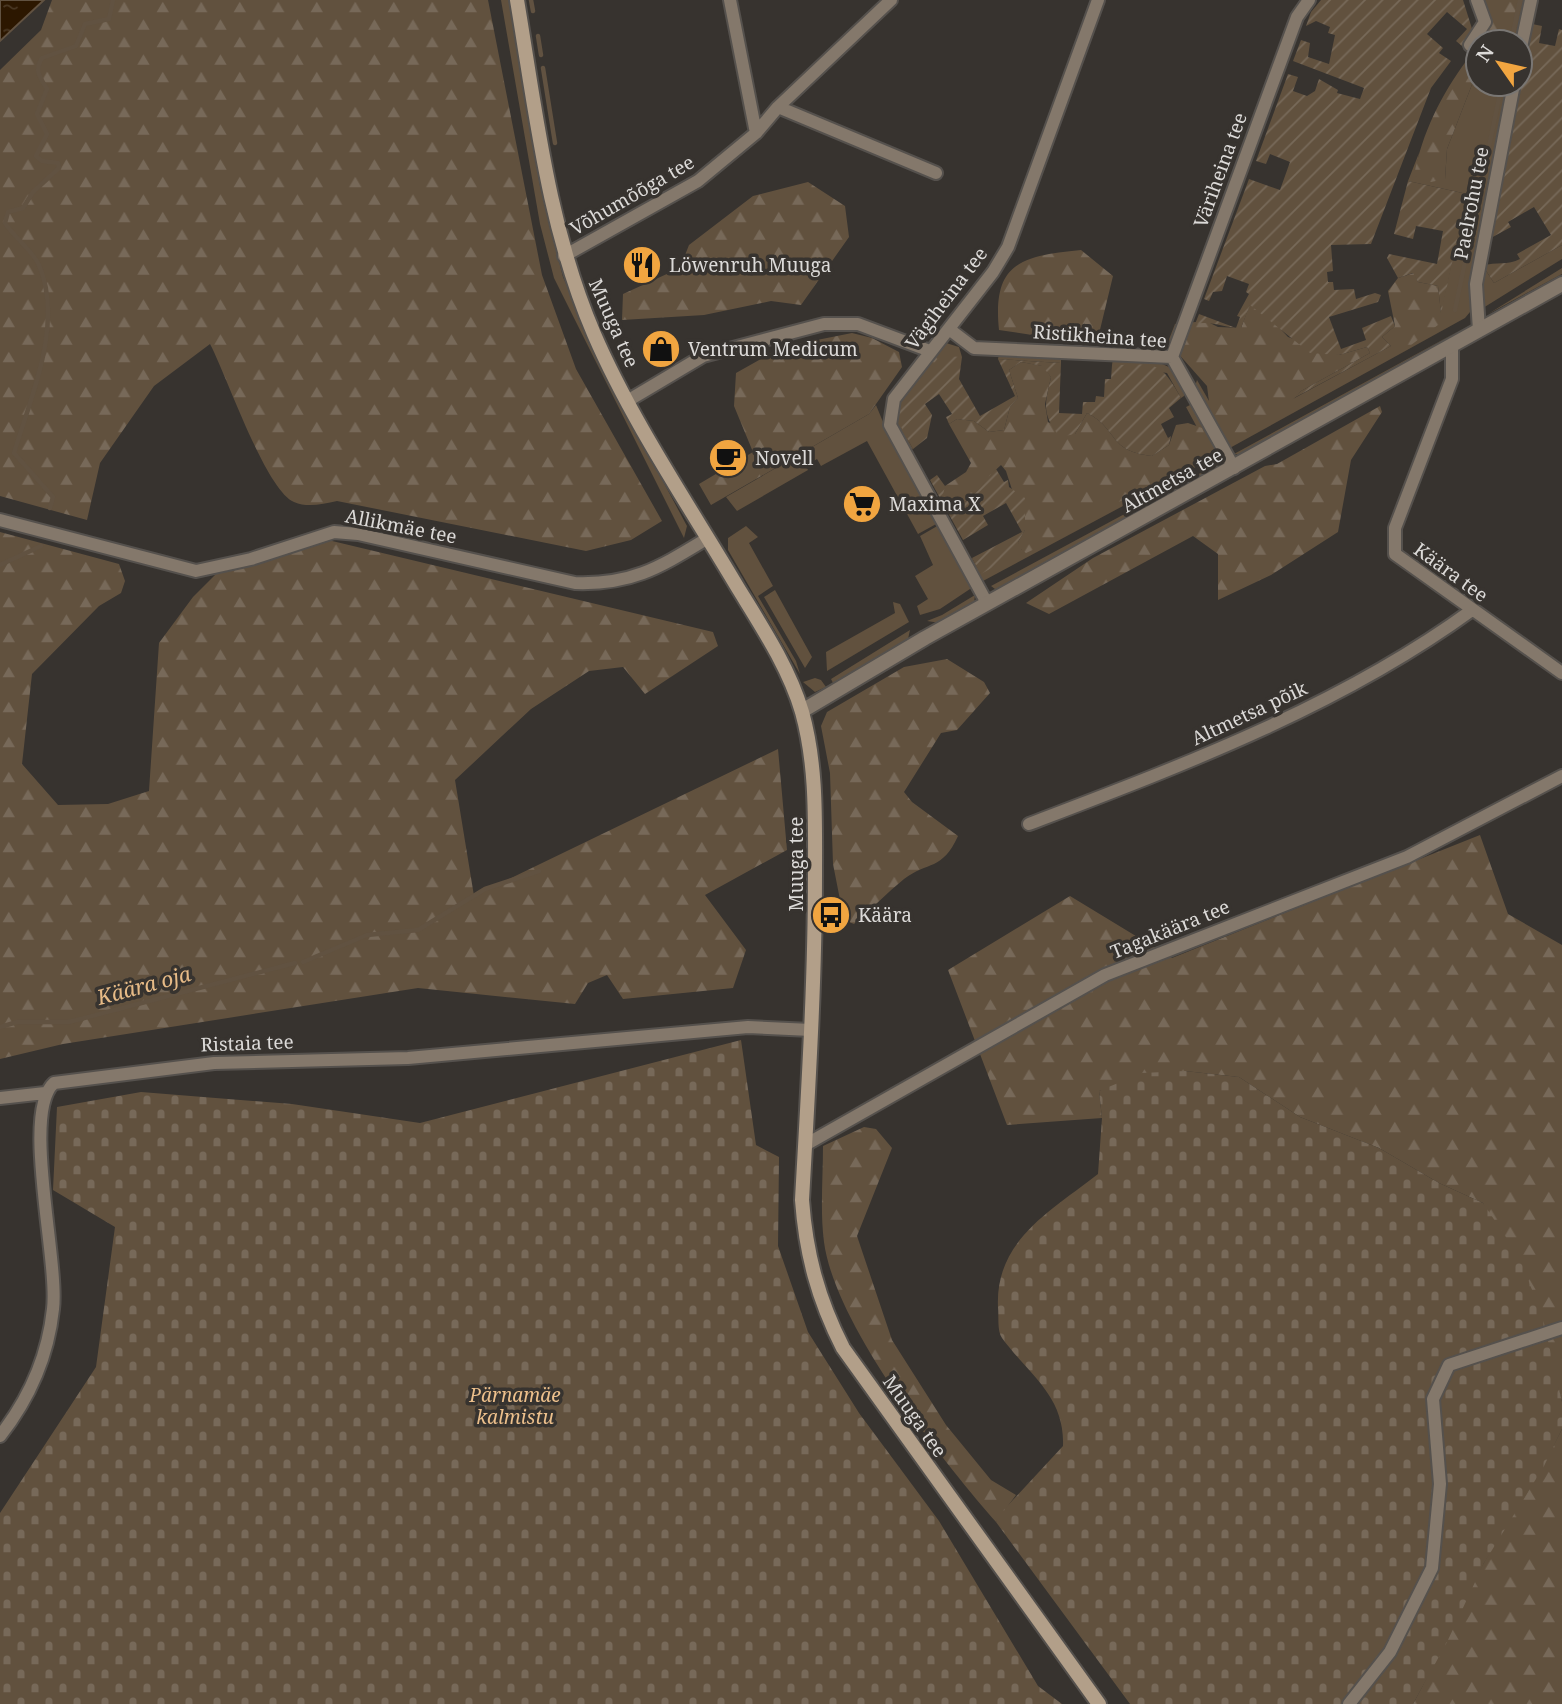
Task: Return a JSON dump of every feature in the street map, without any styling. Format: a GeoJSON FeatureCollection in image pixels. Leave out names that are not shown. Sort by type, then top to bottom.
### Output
{"type":"FeatureCollection","features":[{"type":"Feature","properties":{"kind":"main road","name":"Muuga tee"},"geometry":{"type":"LineString","coordinates":[[517,0],[548,189],[565,256],[594,335],[708,538],[763,629],[802,711],[812,756],[815,797],[811,1030],[802,1200],[805,1241],[816,1290],[843,1348],[1099,1704]]}},
{"type":"Feature","properties":{"kind":"street"},"geometry":{"type":"LineString","coordinates":[[730,0],[756,133]]}},
{"type":"Feature","properties":{"kind":"street","name":"Võhumõõga tee"},"geometry":{"type":"LineString","coordinates":[[565,256],[698,181],[756,133],[778,107],[891,0]]}},
{"type":"Feature","properties":{"kind":"street","name":"Väriheina tee"},"geometry":{"type":"LineString","coordinates":[[1172,357],[1297,17],[1309,0]]}},
{"type":"Feature","properties":{"kind":"street"},"geometry":{"type":"LineString","coordinates":[[1477,0],[1485,22],[1481,28]]}},
{"type":"Feature","properties":{"kind":"street"},"geometry":{"type":"LineString","coordinates":[[1525,28],[1531,0]]}},
{"type":"Feature","properties":{"kind":"street","name":"Vägiheina tee"},"geometry":{"type":"LineString","coordinates":[[988,603],[890,425],[894,399],[1008,247],[1094,3]]}},
{"type":"Feature","properties":{"kind":"street","name":"Paelrohu tee"},"geometry":{"type":"LineString","coordinates":[[1479,330],[1476,317],[1476,284],[1511,98]]}},
{"type":"Feature","properties":{"kind":"street"},"geometry":{"type":"LineString","coordinates":[[778,107],[936,173]]}},
{"type":"Feature","properties":{"kind":"street","name":"Altmetsa tee"},"geometry":{"type":"LineString","coordinates":[[802,711],[988,603],[1562,284]]}},
{"type":"Feature","properties":{"kind":"street"},"geometry":{"type":"LineString","coordinates":[[629,400],[703,356],[824,324],[858,324],[930,351]]}},
{"type":"Feature","properties":{"kind":"street","name":"Ristikheina tee"},"geometry":{"type":"LineString","coordinates":[[949,329],[974,348],[1172,357],[1234,468]]}},
{"type":"Feature","properties":{"kind":"street","name":"Käära tee"},"geometry":{"type":"LineString","coordinates":[[1452,346],[1452,379],[1395,528],[1392,543],[1395,554],[1402,562],[1562,674]]}},
{"type":"Feature","properties":{"kind":"street","name":"Allikmäe tee"},"geometry":{"type":"LineString","coordinates":[[0,520],[196,571],[213,570],[334,532],[370,537],[563,581],[595,584],[630,579],[656,568],[708,538]]}},
{"type":"Feature","properties":{"kind":"street","name":"Altmetsa põik"},"geometry":{"type":"LineString","coordinates":[[1029,824],[1198,759],[1302,710],[1446,629],[1472,610]]}},
{"type":"Feature","properties":{"kind":"street","name":"Tagakäära tee"},"geometry":{"type":"LineString","coordinates":[[805,1145],[1105,975],[1407,857],[1562,776]]}},
{"type":"Feature","properties":{"kind":"street","name":"Ristaia tee"},"geometry":{"type":"LineString","coordinates":[[0,1098],[45,1093],[54,1083],[214,1063],[408,1058],[748,1027],[811,1030]]}},
{"type":"Feature","properties":{"kind":"street"},"geometry":{"type":"LineString","coordinates":[[0,1436],[22,1405],[36,1377],[54,1308],[53,1261],[41,1156],[45,1093]]}},
{"type":"Feature","properties":{"kind":"street"},"geometry":{"type":"LineString","coordinates":[[1349,1704],[1390,1652],[1432,1568],[1440,1483],[1433,1399],[1449,1365],[1508,1343],[1524,1342],[1562,1328]]}},
{"type":"Feature","properties":{"kind":"green space"},"geometry":{"type":"Polygon","coordinates":[[[52,0],[488,0],[542,275],[576,369],[662,521],[631,540],[586,551],[337,501],[299,504],[283,493],[259,455],[210,344],[154,386],[100,463],[87,520],[0,496],[0,70],[41,30],[52,0]]]}},
{"type":"Feature","properties":{"kind":"green space"},"geometry":{"type":"Polygon","coordinates":[[[501,0],[509,0],[540,186],[563,277],[607,377],[687,526],[684,538],[554,278],[540,224],[501,0]]]}},
{"type":"Feature","properties":{"kind":"green space"},"geometry":{"type":"Polygon","coordinates":[[[1321,0],[1463,0],[1472,28],[1466,28],[1447,12],[1427,34],[1443,48],[1439,53],[1451,61],[1431,88],[1371,244],[1331,245],[1333,271],[1327,272],[1328,282],[1333,282],[1334,290],[1354,289],[1356,299],[1375,293],[1381,295],[1378,302],[1329,317],[1341,349],[1366,340],[1362,328],[1391,316],[1395,326],[1382,337],[1391,346],[1292,399],[1301,391],[1370,353],[1367,347],[1339,355],[1310,353],[1250,305],[1241,328],[1236,328],[1240,317],[1237,316],[1249,294],[1246,292],[1249,284],[1227,276],[1222,291],[1213,292],[1209,301],[1204,299],[1249,179],[1280,190],[1290,162],[1270,154],[1266,164],[1256,161],[1288,74],[1298,77],[1293,91],[1307,96],[1315,91],[1319,79],[1338,90],[1337,93],[1360,99],[1364,88],[1293,61],[1301,40],[1310,43],[1308,57],[1329,64],[1335,35],[1328,33],[1330,27],[1316,21],[1306,26],[1311,12],[1321,0]]]}},
{"type":"Feature","properties":{"kind":"green space"},"geometry":{"type":"Polygon","coordinates":[[[1485,0],[1527,0],[1520,28],[1488,28],[1485,0]]]}},
{"type":"Feature","properties":{"kind":"green space"},"geometry":{"type":"Polygon","coordinates":[[[1532,24],[1542,26],[1539,43],[1555,46],[1559,29],[1562,30],[1562,245],[1494,283],[1483,266],[1520,259],[1517,254],[1551,235],[1534,207],[1508,222],[1511,227],[1489,239],[1517,98],[1534,98],[1534,28],[1531,28],[1532,24]]]}},
{"type":"Feature","properties":{"kind":"green space"},"geometry":{"type":"Polygon","coordinates":[[[1464,32],[1462,46],[1456,41],[1464,32]]]}},
{"type":"Feature","properties":{"kind":"green space"},"geometry":{"type":"Polygon","coordinates":[[[1464,64],[1464,98],[1467,98],[1447,149],[1445,179],[1431,182],[1414,176],[1427,130],[1464,64]]]}},
{"type":"Feature","properties":{"kind":"green space"},"geometry":{"type":"Polygon","coordinates":[[[1467,98],[1508,98],[1470,312],[1465,318],[1228,449],[1195,386],[1197,380],[1228,434],[1439,320],[1467,194],[1408,181],[1419,153],[1415,176],[1445,179],[1447,149],[1467,98]]]}},
{"type":"Feature","properties":{"kind":"green space"},"geometry":{"type":"Polygon","coordinates":[[[1408,181],[1467,194],[1441,314],[1438,286],[1418,282],[1413,273],[1398,278],[1387,258],[1389,254],[1437,264],[1443,231],[1416,226],[1413,239],[1394,234],[1408,181]]]}},
{"type":"Feature","properties":{"kind":"green space"},"geometry":{"type":"Polygon","coordinates":[[[808,182],[845,206],[849,237],[801,305],[771,301],[704,315],[622,320],[623,294],[680,268],[689,245],[753,196],[808,182]]]}},
{"type":"Feature","properties":{"kind":"green space"},"geometry":{"type":"Polygon","coordinates":[[[1562,245],[1562,259],[1483,308],[1479,295],[1483,266],[1494,283],[1562,245]]]}},
{"type":"Feature","properties":{"kind":"green space"},"geometry":{"type":"Polygon","coordinates":[[[1081,250],[1113,276],[1098,338],[1039,336],[999,330],[998,307],[1001,290],[1006,276],[1015,267],[1042,255],[1081,250]]]}},
{"type":"Feature","properties":{"kind":"green space"},"geometry":{"type":"Polygon","coordinates":[[[1562,268],[1562,274],[1488,314],[1562,268]]]}},
{"type":"Feature","properties":{"kind":"green space"},"geometry":{"type":"Polygon","coordinates":[[[1414,273],[1418,282],[1438,286],[1442,322],[1411,345],[1391,346],[1382,337],[1395,326],[1388,291],[1398,278],[1414,273]]]}},
{"type":"Feature","properties":{"kind":"green space"},"geometry":{"type":"Polygon","coordinates":[[[1250,304],[1268,316],[1288,337],[1339,355],[1367,347],[1370,353],[1301,391],[1269,425],[1227,439],[1211,417],[1207,386],[1168,342],[1175,324],[1206,321],[1218,327],[1241,328],[1250,304]]]}},
{"type":"Feature","properties":{"kind":"green space"},"geometry":{"type":"Polygon","coordinates":[[[1199,314],[1235,328],[1206,323],[1195,324],[1199,314]]]}},
{"type":"Feature","properties":{"kind":"green space"},"geometry":{"type":"Polygon","coordinates":[[[1464,328],[1241,454],[1234,454],[1464,328]]]}},
{"type":"Feature","properties":{"kind":"green space"},"geometry":{"type":"Polygon","coordinates":[[[852,333],[872,338],[899,352],[902,367],[869,414],[711,505],[699,484],[753,452],[734,406],[736,373],[782,347],[852,333]]]}},
{"type":"Feature","properties":{"kind":"green space"},"geometry":{"type":"Polygon","coordinates":[[[946,343],[959,347],[962,357],[937,359],[899,411],[898,421],[913,449],[908,451],[896,430],[894,409],[939,347],[946,343]]]}},
{"type":"Feature","properties":{"kind":"green space"},"geometry":{"type":"Polygon","coordinates":[[[947,348],[953,353],[955,361],[924,400],[917,443],[904,439],[896,420],[903,396],[924,367],[947,348]]]}},
{"type":"Feature","properties":{"kind":"green space"},"geometry":{"type":"Polygon","coordinates":[[[999,354],[1061,357],[1061,363],[998,359],[999,354]]]}},
{"type":"Feature","properties":{"kind":"green space"},"geometry":{"type":"Polygon","coordinates":[[[944,356],[962,357],[959,379],[980,416],[1015,396],[998,359],[1061,363],[1059,413],[1082,414],[1083,402],[1095,402],[1096,396],[1104,397],[1105,379],[1111,379],[1112,365],[1154,366],[1167,376],[1181,398],[1169,408],[1174,417],[1161,424],[1168,438],[1171,436],[1169,445],[1152,456],[1127,449],[1097,419],[1087,413],[1075,434],[1060,437],[1047,415],[1051,377],[1042,366],[1021,362],[1009,370],[1018,398],[1010,407],[1004,430],[989,432],[974,421],[957,419],[949,424],[946,417],[952,414],[939,394],[925,404],[932,415],[927,438],[913,449],[898,421],[899,411],[937,359],[944,356]]]}},
{"type":"Feature","properties":{"kind":"green space"},"geometry":{"type":"Polygon","coordinates":[[[1113,358],[1148,361],[1170,367],[1183,383],[1184,396],[1181,398],[1167,373],[1112,365],[1113,358]]]}},
{"type":"Feature","properties":{"kind":"green space"},"geometry":{"type":"Polygon","coordinates":[[[1021,362],[1043,366],[1051,377],[1045,404],[1048,422],[1075,434],[1087,413],[1097,419],[1127,449],[1152,456],[1169,445],[1176,425],[1188,423],[1202,428],[1208,442],[1204,456],[1026,553],[1019,548],[1018,542],[1025,530],[1006,471],[1001,465],[965,502],[948,507],[942,499],[942,488],[966,472],[971,463],[949,424],[957,419],[974,421],[989,432],[1004,430],[1010,407],[1018,398],[1009,370],[1021,362]]]}},
{"type":"Feature","properties":{"kind":"green space"},"geometry":{"type":"Polygon","coordinates":[[[1192,404],[1220,454],[983,581],[970,560],[972,558],[981,573],[1206,444],[1186,407],[1192,404]]]}},
{"type":"Feature","properties":{"kind":"green space"},"geometry":{"type":"Polygon","coordinates":[[[876,405],[888,434],[938,523],[918,534],[867,441],[821,466],[817,459],[806,466],[808,470],[737,511],[726,497],[869,414],[876,405]]]}},
{"type":"Feature","properties":{"kind":"green space"},"geometry":{"type":"Polygon","coordinates":[[[1380,406],[1382,412],[1351,460],[1338,532],[1271,575],[1218,600],[1218,554],[1193,536],[1049,614],[1026,603],[1093,558],[1265,466],[1277,464],[1380,406]]]}},
{"type":"Feature","properties":{"kind":"green space"},"geometry":{"type":"Polygon","coordinates":[[[1221,462],[1219,466],[1004,588],[995,589],[991,586],[1221,462]]]}},
{"type":"Feature","properties":{"kind":"green space"},"geometry":{"type":"Polygon","coordinates":[[[996,469],[1004,482],[1008,480],[1009,487],[1025,498],[1025,530],[1018,542],[1022,551],[981,574],[972,558],[1022,532],[1006,503],[983,516],[988,525],[963,540],[930,480],[937,475],[945,486],[942,499],[948,507],[956,506],[970,498],[996,469]]]}},
{"type":"Feature","properties":{"kind":"green space"},"geometry":{"type":"Polygon","coordinates":[[[939,525],[973,587],[940,609],[920,615],[917,606],[928,599],[915,576],[933,565],[920,536],[939,525]]]}},
{"type":"Feature","properties":{"kind":"green space"},"geometry":{"type":"Polygon","coordinates":[[[746,526],[758,537],[749,543],[773,586],[758,596],[796,661],[800,674],[728,550],[728,538],[746,526]]]}},
{"type":"Feature","properties":{"kind":"green space"},"geometry":{"type":"Polygon","coordinates":[[[0,532],[119,564],[125,581],[121,593],[99,606],[32,674],[22,764],[58,805],[108,804],[149,791],[159,643],[193,597],[220,570],[307,535],[713,632],[718,646],[645,694],[623,667],[589,671],[531,709],[455,780],[474,896],[778,749],[787,850],[705,895],[746,950],[733,988],[623,999],[607,975],[588,983],[575,1004],[418,988],[63,1044],[0,1059],[0,532]]]}},
{"type":"Feature","properties":{"kind":"green space"},"geometry":{"type":"Polygon","coordinates":[[[775,590],[812,657],[805,668],[764,597],[775,590]]]}},
{"type":"Feature","properties":{"kind":"green space"},"geometry":{"type":"Polygon","coordinates":[[[975,595],[974,603],[940,623],[927,621],[942,615],[975,595]]]}},
{"type":"Feature","properties":{"kind":"green space"},"geometry":{"type":"Polygon","coordinates":[[[893,602],[900,604],[909,622],[827,671],[826,652],[895,613],[893,602]]]}},
{"type":"Feature","properties":{"kind":"green space"},"geometry":{"type":"Polygon","coordinates":[[[910,630],[908,639],[833,683],[831,679],[910,630]]]}},
{"type":"Feature","properties":{"kind":"green space"},"geometry":{"type":"Polygon","coordinates":[[[947,659],[984,682],[990,693],[957,730],[941,733],[904,792],[912,802],[958,836],[946,855],[904,879],[854,924],[844,920],[833,864],[830,773],[821,726],[827,712],[904,667],[947,659]]]}},
{"type":"Feature","properties":{"kind":"green space"},"geometry":{"type":"Polygon","coordinates":[[[815,678],[821,680],[826,687],[815,692],[803,682],[815,678]]]}},
{"type":"Feature","properties":{"kind":"green space"},"geometry":{"type":"Polygon","coordinates":[[[1480,835],[1508,914],[1562,945],[1562,1402],[1555,1376],[1483,1203],[1439,1183],[1379,1148],[1300,1117],[1239,1077],[1185,1071],[1099,1091],[1102,1118],[1007,1125],[948,970],[1070,896],[1172,958],[1480,835]]]}},
{"type":"Feature","properties":{"kind":"green space","name":"Pärnamäe kalmistu"},"geometry":{"type":"Polygon","coordinates":[[[741,1040],[756,1145],[779,1157],[778,1246],[808,1332],[859,1413],[939,1521],[1038,1686],[1062,1704],[0,1704],[0,1513],[96,1367],[115,1227],[53,1190],[57,1107],[141,1092],[292,1104],[420,1123],[741,1040]]]}},
{"type":"Feature","properties":{"kind":"green space"},"geometry":{"type":"Polygon","coordinates":[[[1185,1071],[1239,1077],[1300,1117],[1379,1148],[1439,1183],[1483,1203],[1520,1258],[1543,1319],[1562,1402],[1562,1429],[1544,1466],[1484,1563],[1447,1642],[1413,1704],[1130,1704],[996,1522],[999,1515],[1063,1446],[1062,1429],[1052,1400],[1000,1335],[998,1307],[1000,1284],[1006,1263],[1029,1229],[1098,1174],[1102,1118],[1099,1091],[1142,1073],[1185,1071]]]}},
{"type":"Feature","properties":{"kind":"green space"},"geometry":{"type":"Polygon","coordinates":[[[864,1127],[876,1129],[892,1148],[857,1236],[892,1340],[946,1425],[991,1480],[1016,1495],[996,1522],[947,1463],[893,1389],[848,1312],[832,1275],[823,1230],[823,1146],[864,1127]]]}},
{"type":"Feature","properties":{"kind":"green space"},"geometry":{"type":"Polygon","coordinates":[[[1562,1429],[1562,1704],[1413,1704],[1486,1559],[1562,1429]]]}},
{"type":"Feature","properties":{"kind":"water"},"geometry":{"type":"Polygon","coordinates":[[[0,0],[44,0],[0,41],[0,0]]]}},
{"type":"Feature","properties":{"kind":"waterway","name":"Käära oja"},"geometry":{"type":"LineString","coordinates":[[50,508],[53,497],[14,453],[36,384],[47,335],[46,288],[36,259],[5,223],[8,212],[23,208],[33,192],[59,168],[58,163],[42,161],[36,156],[47,134],[37,114],[47,89],[39,74],[38,67],[42,58],[76,46],[85,24],[109,19],[113,0]]}},
{"type":"Feature","properties":{"kind":"waterway"},"geometry":{"type":"LineString","coordinates":[[531,0],[533,11]]}},
{"type":"Feature","properties":{"kind":"waterway"},"geometry":{"type":"LineString","coordinates":[[1514,28],[1520,0]]}},
{"type":"Feature","properties":{"kind":"waterway"},"geometry":{"type":"LineString","coordinates":[[538,36],[541,55]]}},
{"type":"Feature","properties":{"kind":"waterway"},"geometry":{"type":"LineString","coordinates":[[543,68],[555,143]]}},
{"type":"Feature","properties":{"kind":"waterway"},"geometry":{"type":"LineString","coordinates":[[1455,310],[1499,98]]}},
{"type":"Feature","properties":{"kind":"waterway","name":"Käära oja"},"geometry":{"type":"LineString","coordinates":[[0,565],[41,546]]}},
{"type":"Feature","properties":{"kind":"waterway","name":"Käära oja"},"geometry":{"type":"LineString","coordinates":[[303,962],[367,935],[418,930],[485,889],[539,871]]}},
{"type":"Feature","properties":{"kind":"waterway","name":"Käära oja"},"geometry":{"type":"LineString","coordinates":[[0,1027],[17,1022],[69,1022],[295,963]]}},
{"type":"Feature","properties":{"kind":"place","name":"Löwenruh Muuga"},"geometry":{"type":"Point","coordinates":[642,265]}},
{"type":"Feature","properties":{"kind":"place","name":"Ventrum Medicum"},"geometry":{"type":"Point","coordinates":[661,349]}},
{"type":"Feature","properties":{"kind":"place","name":"Novell"},"geometry":{"type":"Point","coordinates":[728,458]}},
{"type":"Feature","properties":{"kind":"place","name":"Maxima X"},"geometry":{"type":"Point","coordinates":[862,504]}},
{"type":"Feature","properties":{"kind":"place","name":"Käära"},"geometry":{"type":"Point","coordinates":[831,915]}}]}
